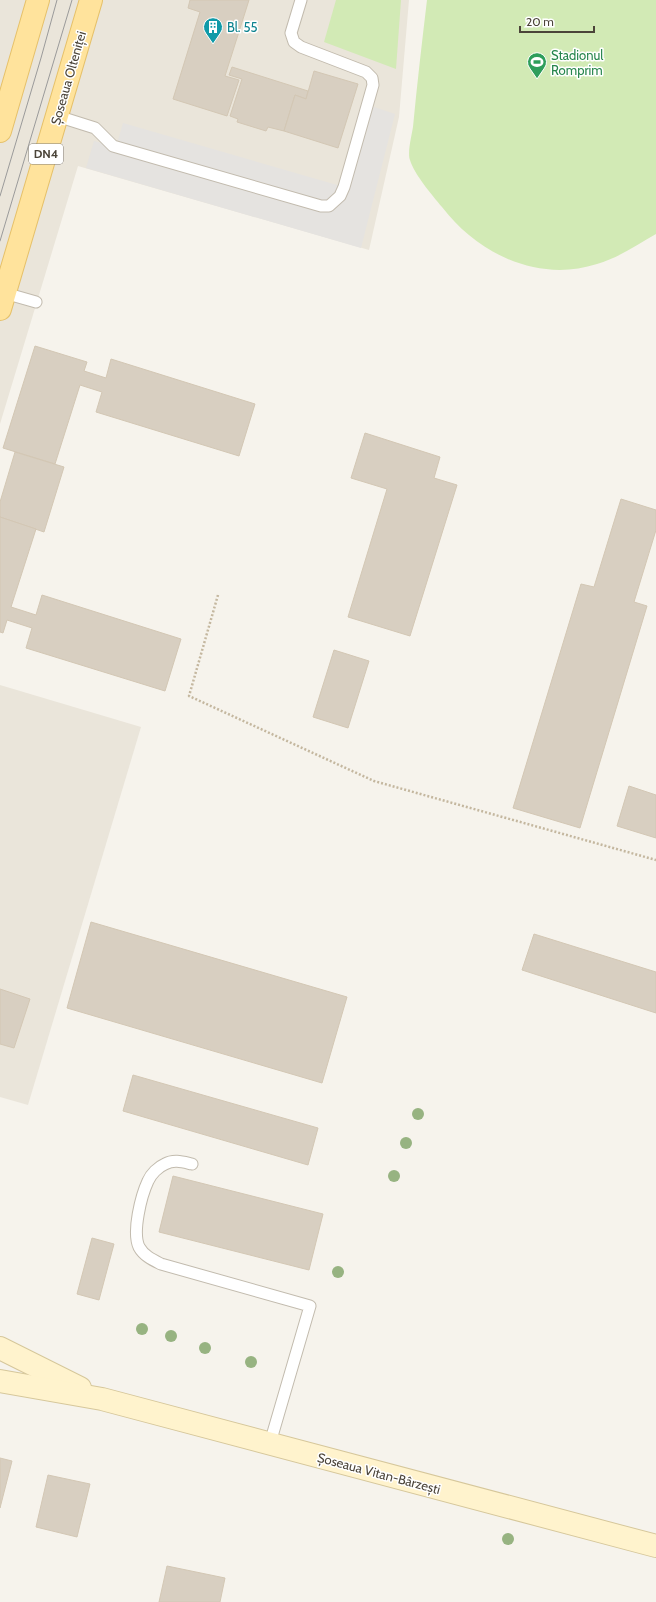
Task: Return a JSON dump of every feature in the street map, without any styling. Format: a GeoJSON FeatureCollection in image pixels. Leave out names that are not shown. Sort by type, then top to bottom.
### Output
{"type":"FeatureCollection","features":[{"type":"Feature","properties":{"kind":"main road"},"geometry":{"type":"LineString","coordinates":[[0,131],[38,0]]}},
{"type":"Feature","properties":{"kind":"main road","name":"Șoseaua Olteniței"},"geometry":{"type":"LineString","coordinates":[[2,298],[91,0]]}},
{"type":"Feature","properties":{"kind":"main road","name":"Șoseaua Vitan-Bârzești"},"geometry":{"type":"LineString","coordinates":[[0,1348],[102,1399]]}},
{"type":"Feature","properties":{"kind":"main road","name":"Șoseaua Vitan-Bârzești"},"geometry":{"type":"LineString","coordinates":[[0,1380],[102,1399],[656,1546]]}},
{"type":"Feature","properties":{"kind":"lane"},"geometry":{"type":"LineString","coordinates":[[57,116],[95,128],[116,148],[321,206],[329,206],[340,196],[344,187],[373,85],[372,78],[366,72],[301,47],[294,42],[291,33],[301,0]]}},
{"type":"Feature","properties":{"kind":"lane"},"geometry":{"type":"LineString","coordinates":[[2,298],[36,302]]}},
{"type":"Feature","properties":{"kind":"lane"},"geometry":{"type":"LineString","coordinates":[[192,1164],[175,1160],[166,1163],[156,1170],[148,1180],[137,1219],[136,1236],[140,1248],[148,1257],[161,1264],[310,1306],[270,1443]]}},
{"type":"Feature","properties":{"kind":"path"},"geometry":{"type":"LineString","coordinates":[[218,595],[189,696],[374,781],[656,860]]}},
{"type":"Feature","properties":{"kind":"shaded area"},"geometry":{"type":"Polygon","coordinates":[[[0,0],[409,0],[399,117],[369,250],[78,166],[0,424],[0,0]]]}},
{"type":"Feature","properties":{"kind":"shaded area"},"geometry":{"type":"Polygon","coordinates":[[[368,105],[395,114],[361,248],[86,168],[94,141],[116,147],[123,123],[344,187],[368,105]]]}},
{"type":"Feature","properties":{"kind":"shaded area"},"geometry":{"type":"Polygon","coordinates":[[[0,685],[141,727],[28,1105],[0,1097],[0,685]]]}},
{"type":"Feature","properties":{"kind":"green space"},"geometry":{"type":"Polygon","coordinates":[[[336,0],[401,0],[396,69],[324,42],[336,0]]]}},
{"type":"Feature","properties":{"kind":"green space","name":"Stadionul Romprim"},"geometry":{"type":"Polygon","coordinates":[[[427,0],[656,0],[656,234],[627,251],[597,264],[575,269],[553,270],[532,267],[491,251],[457,224],[415,172],[409,157],[427,0]]]}},
{"type":"Feature","properties":{"kind":"building","name":"Bl. 55"},"geometry":{"type":"Polygon","coordinates":[[[190,0],[249,0],[225,76],[239,80],[227,116],[173,99],[200,12],[188,8],[190,0]]]}},
{"type":"Feature","properties":{"kind":"building"},"geometry":{"type":"Polygon","coordinates":[[[232,67],[308,91],[306,99],[295,95],[284,131],[268,127],[266,131],[237,122],[238,119],[230,116],[242,79],[229,75],[232,67]]]}},
{"type":"Feature","properties":{"kind":"building"},"geometry":{"type":"Polygon","coordinates":[[[314,71],[358,84],[338,148],[284,131],[295,95],[306,99],[314,71]]]}},
{"type":"Feature","properties":{"kind":"building"},"geometry":{"type":"Polygon","coordinates":[[[35,346],[87,362],[84,371],[106,378],[111,359],[255,404],[239,456],[96,412],[102,392],[80,385],[55,464],[3,448],[35,346]]]}},
{"type":"Feature","properties":{"kind":"building"},"geometry":{"type":"Polygon","coordinates":[[[365,433],[440,457],[434,478],[457,485],[410,636],[348,617],[387,489],[351,478],[365,433]]]}},
{"type":"Feature","properties":{"kind":"building"},"geometry":{"type":"Polygon","coordinates":[[[15,452],[64,467],[44,532],[0,517],[0,502],[15,452]]]}},
{"type":"Feature","properties":{"kind":"building"},"geometry":{"type":"Polygon","coordinates":[[[621,499],[656,510],[656,530],[634,602],[647,606],[580,828],[513,808],[581,584],[594,587],[621,499]]]}},
{"type":"Feature","properties":{"kind":"building"},"geometry":{"type":"Polygon","coordinates":[[[0,517],[36,529],[11,607],[36,615],[42,595],[181,639],[165,691],[26,648],[32,628],[7,620],[3,633],[0,632],[0,517]]]}},
{"type":"Feature","properties":{"kind":"building"},"geometry":{"type":"Polygon","coordinates":[[[334,650],[369,661],[348,728],[313,717],[334,650]]]}},
{"type":"Feature","properties":{"kind":"building"},"geometry":{"type":"Polygon","coordinates":[[[629,786],[656,795],[656,838],[617,826],[629,786]]]}},
{"type":"Feature","properties":{"kind":"building"},"geometry":{"type":"Polygon","coordinates":[[[91,922],[347,997],[322,1083],[67,1008],[91,922]]]}},
{"type":"Feature","properties":{"kind":"building"},"geometry":{"type":"Polygon","coordinates":[[[534,934],[656,972],[656,1013],[522,970],[534,934]]]}},
{"type":"Feature","properties":{"kind":"building"},"geometry":{"type":"Polygon","coordinates":[[[0,989],[30,999],[14,1048],[0,1044],[0,989]]]}},
{"type":"Feature","properties":{"kind":"building"},"geometry":{"type":"Polygon","coordinates":[[[133,1075],[318,1128],[308,1165],[123,1111],[133,1075]]]}},
{"type":"Feature","properties":{"kind":"building"},"geometry":{"type":"Polygon","coordinates":[[[173,1176],[323,1214],[309,1270],[159,1232],[173,1176]]]}},
{"type":"Feature","properties":{"kind":"building"},"geometry":{"type":"Polygon","coordinates":[[[92,1238],[114,1244],[99,1300],[77,1294],[92,1238]]]}},
{"type":"Feature","properties":{"kind":"building"},"geometry":{"type":"Polygon","coordinates":[[[0,1458],[12,1461],[0,1508],[0,1458]]]}},
{"type":"Feature","properties":{"kind":"building"},"geometry":{"type":"Polygon","coordinates":[[[48,1475],[90,1484],[77,1537],[36,1527],[48,1475]]]}},
{"type":"Feature","properties":{"kind":"building"},"geometry":{"type":"Polygon","coordinates":[[[167,1566],[225,1578],[220,1602],[159,1602],[167,1566]]]}},
{"type":"Feature","properties":{"kind":"tram line"},"geometry":{"type":"LineString","coordinates":[[0,196],[57,0]]}},
{"type":"Feature","properties":{"kind":"tram line"},"geometry":{"type":"LineString","coordinates":[[0,241],[72,0]]}},
{"type":"Feature","properties":{"kind":"place","name":"Bl. 55"},"geometry":{"type":"Point","coordinates":[213,44]}},
{"type":"Feature","properties":{"kind":"place","name":"Stadionul Romprim"},"geometry":{"type":"Point","coordinates":[537,79]}}]}
